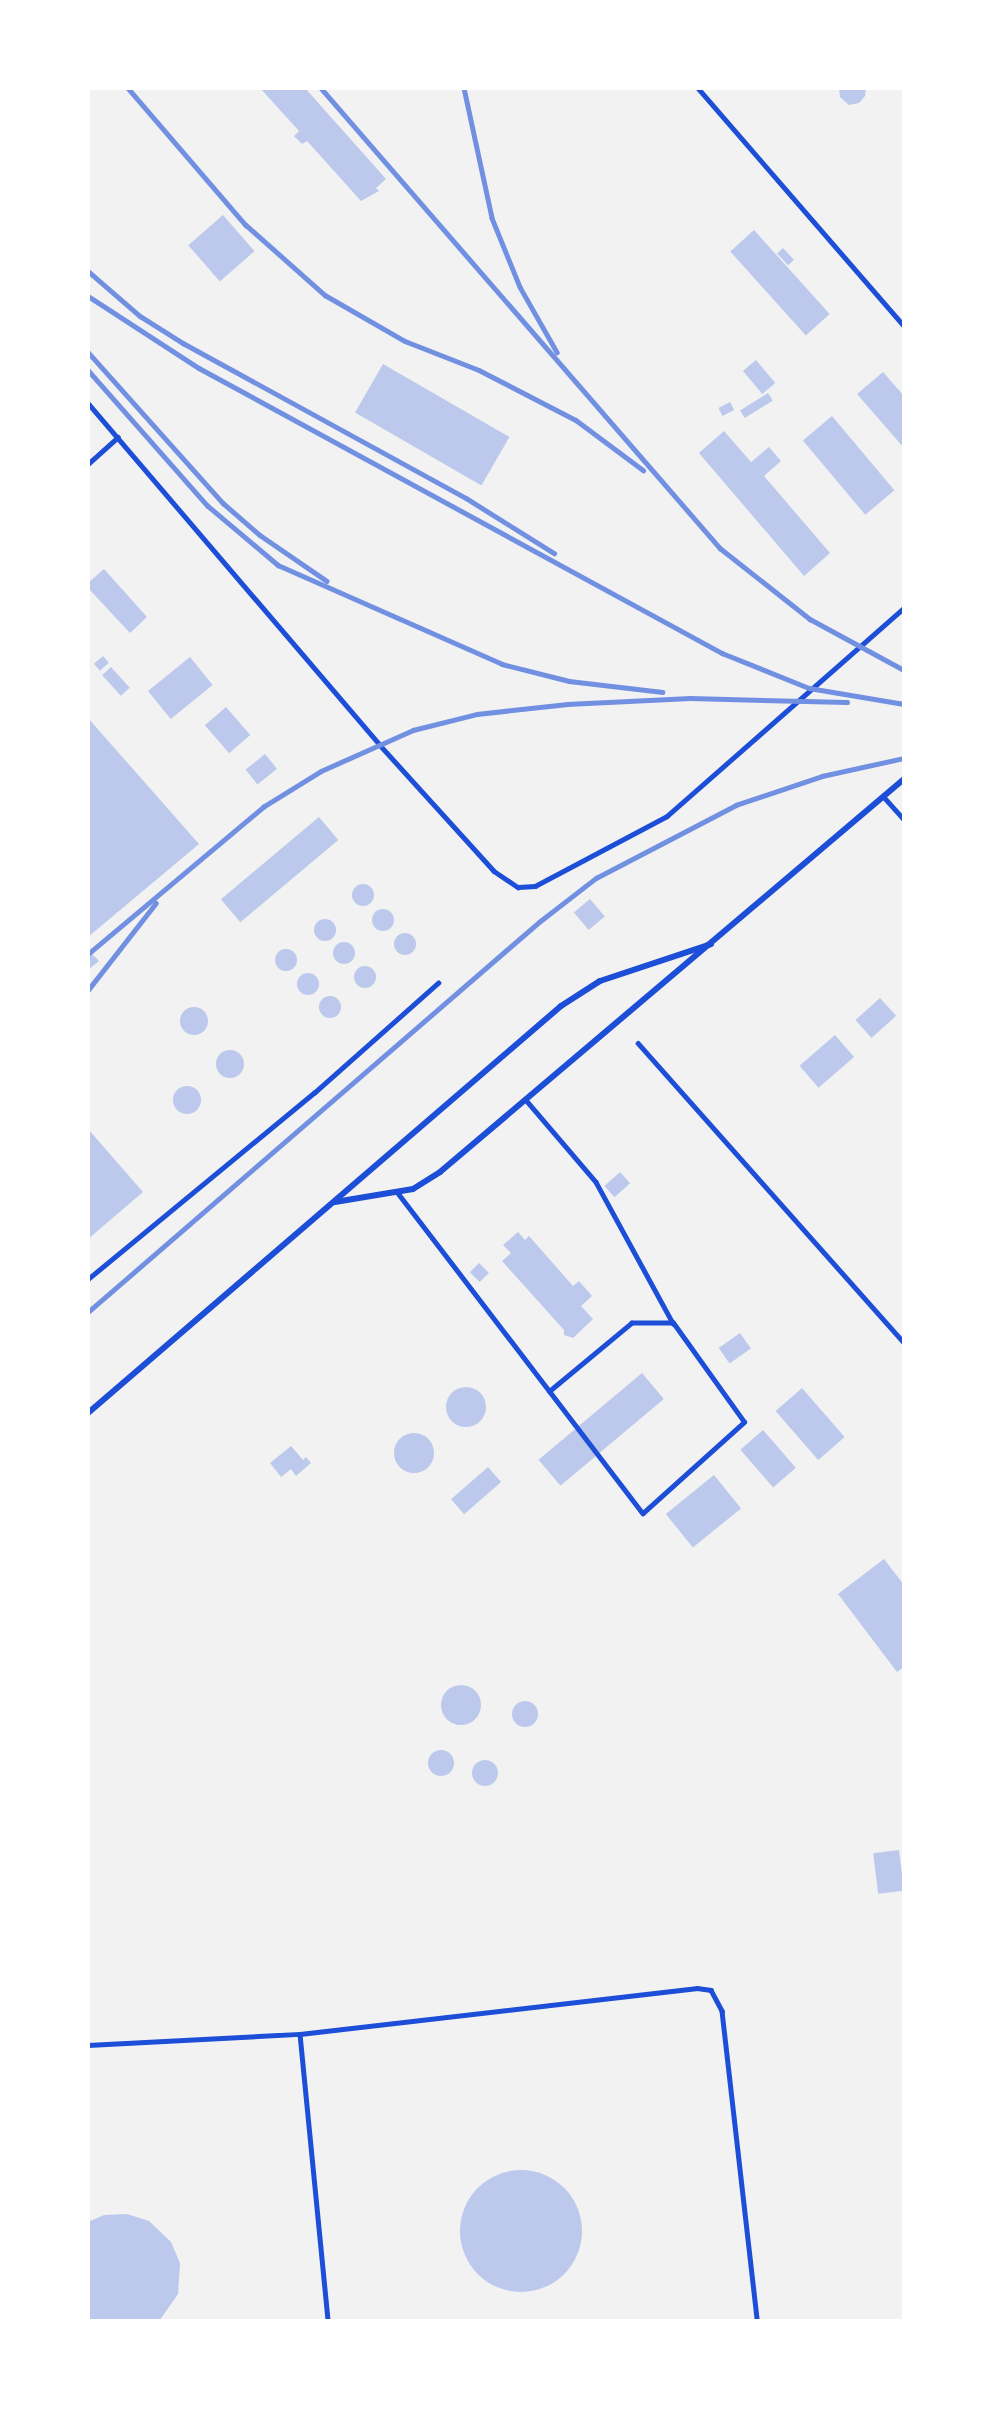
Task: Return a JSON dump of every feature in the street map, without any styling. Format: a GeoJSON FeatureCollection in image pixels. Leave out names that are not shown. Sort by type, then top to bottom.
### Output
{"type":"FeatureCollection","features":[{"type":"Feature","properties":{"kind":"street"},"geometry":{"type":"LineString","coordinates":[[326,1206],[352,1197],[398,1193],[440,1173],[903,779]]}},
{"type":"Feature","properties":{"kind":"street"},"geometry":{"type":"LineString","coordinates":[[88,1413],[326,1206],[584,990],[711,944]]}},
{"type":"Feature","properties":{"kind":"lane"},"geometry":{"type":"LineString","coordinates":[[698,88],[903,326]]}},
{"type":"Feature","properties":{"kind":"lane"},"geometry":{"type":"LineString","coordinates":[[88,403],[379,744],[494,871],[518,887],[535,886],[667,816],[903,608]]}},
{"type":"Feature","properties":{"kind":"lane"},"geometry":{"type":"LineString","coordinates":[[88,464],[118,437]]}},
{"type":"Feature","properties":{"kind":"lane"},"geometry":{"type":"LineString","coordinates":[[883,796],[903,819]]}},
{"type":"Feature","properties":{"kind":"lane"},"geometry":{"type":"LineString","coordinates":[[88,1279],[314,1094],[438,983]]}},
{"type":"Feature","properties":{"kind":"lane"},"geometry":{"type":"LineString","coordinates":[[638,1043],[903,1344]]}},
{"type":"Feature","properties":{"kind":"lane"},"geometry":{"type":"LineString","coordinates":[[398,1193],[643,1513],[744,1422],[673,1323],[596,1182],[526,1100]]}},
{"type":"Feature","properties":{"kind":"lane"},"geometry":{"type":"LineString","coordinates":[[550,1391],[632,1323],[673,1323]]}},
{"type":"Feature","properties":{"kind":"lane"},"geometry":{"type":"LineString","coordinates":[[88,2045],[300,2034],[697,1988],[711,1990],[723,2011],[758,2320]]}},
{"type":"Feature","properties":{"kind":"lane"},"geometry":{"type":"LineString","coordinates":[[300,2034],[328,2320]]}},
{"type":"Feature","properties":{"kind":"building"},"geometry":{"type":"Polygon","coordinates":[[[260,88],[305,88],[386,179],[376,188],[379,191],[361,201],[307,141],[302,144],[294,136],[299,131],[260,88]]]}},
{"type":"Feature","properties":{"kind":"building"},"geometry":{"type":"Polygon","coordinates":[[[839,88],[866,88],[865,96],[859,103],[849,105],[840,97],[839,88]]]}},
{"type":"Feature","properties":{"kind":"building"},"geometry":{"type":"Polygon","coordinates":[[[223,215],[254,251],[220,281],[188,245],[223,215]]]}},
{"type":"Feature","properties":{"kind":"building"},"geometry":{"type":"Polygon","coordinates":[[[754,230],[830,314],[806,335],[730,251],[754,230]]]}},
{"type":"Feature","properties":{"kind":"building"},"geometry":{"type":"Polygon","coordinates":[[[783,248],[794,260],[788,265],[777,253],[783,248]]]}},
{"type":"Feature","properties":{"kind":"building"},"geometry":{"type":"Polygon","coordinates":[[[756,360],[775,383],[762,394],[743,371],[756,360]]]}},
{"type":"Feature","properties":{"kind":"building"},"geometry":{"type":"Polygon","coordinates":[[[383,364],[509,437],[481,485],[355,412],[383,364]]]}},
{"type":"Feature","properties":{"kind":"building"},"geometry":{"type":"Polygon","coordinates":[[[883,372],[904,396],[904,448],[857,394],[883,372]]]}},
{"type":"Feature","properties":{"kind":"building"},"geometry":{"type":"Polygon","coordinates":[[[768,393],[773,401],[745,418],[740,410],[768,393]]]}},
{"type":"Feature","properties":{"kind":"building"},"geometry":{"type":"Polygon","coordinates":[[[730,402],[734,410],[723,416],[718,408],[730,402]]]}},
{"type":"Feature","properties":{"kind":"building"},"geometry":{"type":"Polygon","coordinates":[[[832,416],[894,490],[865,515],[803,440],[832,416]]]}},
{"type":"Feature","properties":{"kind":"building"},"geometry":{"type":"Polygon","coordinates":[[[724,431],[751,462],[769,447],[781,461],[764,476],[830,553],[804,576],[699,453],[724,431]]]}},
{"type":"Feature","properties":{"kind":"building"},"geometry":{"type":"Polygon","coordinates":[[[104,569],[147,617],[130,633],[88,588],[88,583],[104,569]]]}},
{"type":"Feature","properties":{"kind":"building"},"geometry":{"type":"Polygon","coordinates":[[[103,656],[109,663],[100,671],[94,664],[103,656]]]}},
{"type":"Feature","properties":{"kind":"building"},"geometry":{"type":"Polygon","coordinates":[[[190,657],[213,685],[171,719],[148,691],[190,657]]]}},
{"type":"Feature","properties":{"kind":"building"},"geometry":{"type":"Polygon","coordinates":[[[111,667],[130,688],[121,696],[102,675],[111,667]]]}},
{"type":"Feature","properties":{"kind":"building"},"geometry":{"type":"Polygon","coordinates":[[[226,707],[250,735],[229,753],[205,725],[226,707]]]}},
{"type":"Feature","properties":{"kind":"building"},"geometry":{"type":"Polygon","coordinates":[[[88,718],[199,844],[88,937],[88,718]]]}},
{"type":"Feature","properties":{"kind":"building"},"geometry":{"type":"Polygon","coordinates":[[[265,754],[277,769],[258,784],[246,770],[265,754]]]}},
{"type":"Feature","properties":{"kind":"building"},"geometry":{"type":"Polygon","coordinates":[[[319,817],[338,840],[240,922],[221,899],[319,817]]]}},
{"type":"Feature","properties":{"kind":"building"},"geometry":{"type":"Polygon","coordinates":[[[363,884],[371,887],[374,895],[371,903],[363,906],[355,903],[352,895],[355,887],[363,884]]]}},
{"type":"Feature","properties":{"kind":"building"},"geometry":{"type":"Polygon","coordinates":[[[590,899],[605,917],[589,930],[574,912],[590,899]]]}},
{"type":"Feature","properties":{"kind":"building"},"geometry":{"type":"Polygon","coordinates":[[[383,909],[391,912],[394,920],[391,928],[383,931],[375,928],[372,920],[375,912],[383,909]]]}},
{"type":"Feature","properties":{"kind":"building"},"geometry":{"type":"Polygon","coordinates":[[[325,919],[333,922],[336,930],[333,938],[325,941],[317,938],[314,930],[317,922],[325,919]]]}},
{"type":"Feature","properties":{"kind":"building"},"geometry":{"type":"Polygon","coordinates":[[[405,933],[413,936],[416,944],[413,952],[405,955],[397,952],[394,944],[397,936],[405,933]]]}},
{"type":"Feature","properties":{"kind":"building"},"geometry":{"type":"Polygon","coordinates":[[[344,942],[352,945],[355,953],[352,961],[344,964],[336,961],[333,953],[336,945],[344,942]]]}},
{"type":"Feature","properties":{"kind":"building"},"geometry":{"type":"Polygon","coordinates":[[[286,949],[294,952],[297,960],[294,968],[286,971],[278,968],[275,960],[278,952],[286,949]]]}},
{"type":"Feature","properties":{"kind":"building"},"geometry":{"type":"Polygon","coordinates":[[[88,950],[99,961],[88,970],[88,950]]]}},
{"type":"Feature","properties":{"kind":"building"},"geometry":{"type":"Polygon","coordinates":[[[365,966],[373,969],[376,977],[373,985],[365,988],[357,985],[354,977],[357,969],[365,966]]]}},
{"type":"Feature","properties":{"kind":"building"},"geometry":{"type":"Polygon","coordinates":[[[308,973],[316,976],[319,984],[316,992],[308,995],[300,992],[297,984],[300,976],[308,973]]]}},
{"type":"Feature","properties":{"kind":"building"},"geometry":{"type":"Polygon","coordinates":[[[330,996],[338,999],[341,1007],[338,1015],[330,1018],[322,1015],[319,1007],[322,999],[330,996]]]}},
{"type":"Feature","properties":{"kind":"building"},"geometry":{"type":"Polygon","coordinates":[[[880,998],[896,1016],[872,1038],[855,1020],[880,998]]]}},
{"type":"Feature","properties":{"kind":"building"},"geometry":{"type":"Polygon","coordinates":[[[194,1007],[204,1011],[208,1021],[204,1031],[194,1035],[184,1031],[180,1021],[184,1011],[194,1007]]]}},
{"type":"Feature","properties":{"kind":"building"},"geometry":{"type":"Polygon","coordinates":[[[835,1035],[854,1057],[819,1088],[800,1066],[835,1035]]]}},
{"type":"Feature","properties":{"kind":"building"},"geometry":{"type":"Polygon","coordinates":[[[230,1050],[240,1054],[244,1064],[240,1074],[230,1078],[220,1074],[216,1064],[220,1054],[230,1050]]]}},
{"type":"Feature","properties":{"kind":"building"},"geometry":{"type":"Polygon","coordinates":[[[187,1086],[197,1090],[201,1100],[197,1110],[187,1114],[177,1110],[173,1100],[177,1090],[187,1086]]]}},
{"type":"Feature","properties":{"kind":"building"},"geometry":{"type":"Polygon","coordinates":[[[88,1129],[143,1192],[88,1239],[88,1129]]]}},
{"type":"Feature","properties":{"kind":"building"},"geometry":{"type":"Polygon","coordinates":[[[620,1172],[630,1183],[614,1197],[604,1186],[620,1172]]]}},
{"type":"Feature","properties":{"kind":"building"},"geometry":{"type":"Polygon","coordinates":[[[518,1232],[525,1240],[529,1236],[573,1286],[579,1281],[592,1296],[581,1306],[593,1319],[573,1338],[564,1335],[564,1330],[502,1261],[511,1253],[503,1245],[518,1232]]]}},
{"type":"Feature","properties":{"kind":"building"},"geometry":{"type":"Polygon","coordinates":[[[479,1263],[489,1273],[480,1282],[470,1272],[479,1263]]]}},
{"type":"Feature","properties":{"kind":"building"},"geometry":{"type":"Polygon","coordinates":[[[740,1333],[751,1349],[730,1363],[719,1348],[740,1333]]]}},
{"type":"Feature","properties":{"kind":"building"},"geometry":{"type":"Polygon","coordinates":[[[642,1373],[664,1399],[560,1486],[539,1460],[642,1373]]]}},
{"type":"Feature","properties":{"kind":"building"},"geometry":{"type":"Polygon","coordinates":[[[466,1387],[474,1388],[480,1393],[485,1399],[485,1415],[480,1421],[474,1426],[466,1427],[458,1426],[452,1421],[447,1415],[446,1407],[447,1399],[452,1393],[458,1388],[466,1387]]]}},
{"type":"Feature","properties":{"kind":"building"},"geometry":{"type":"Polygon","coordinates":[[[802,1388],[845,1437],[818,1460],[776,1411],[802,1388]]]}},
{"type":"Feature","properties":{"kind":"building"},"geometry":{"type":"Polygon","coordinates":[[[763,1430],[796,1468],[773,1487],[740,1450],[763,1430]]]}},
{"type":"Feature","properties":{"kind":"building"},"geometry":{"type":"Polygon","coordinates":[[[414,1433],[428,1439],[434,1453],[428,1467],[414,1473],[400,1467],[394,1453],[400,1439],[414,1433]]]}},
{"type":"Feature","properties":{"kind":"building"},"geometry":{"type":"Polygon","coordinates":[[[291,1446],[303,1460],[306,1457],[311,1463],[296,1476],[291,1469],[281,1477],[270,1463],[291,1446]]]}},
{"type":"Feature","properties":{"kind":"building"},"geometry":{"type":"Polygon","coordinates":[[[488,1467],[501,1482],[464,1514],[451,1499],[488,1467]]]}},
{"type":"Feature","properties":{"kind":"building"},"geometry":{"type":"Polygon","coordinates":[[[714,1475],[741,1508],[693,1547],[666,1514],[714,1475]]]}},
{"type":"Feature","properties":{"kind":"building"},"geometry":{"type":"Polygon","coordinates":[[[884,1559],[904,1585],[904,1667],[897,1672],[838,1594],[884,1559]]]}},
{"type":"Feature","properties":{"kind":"building"},"geometry":{"type":"Polygon","coordinates":[[[461,1685],[475,1691],[481,1705],[475,1719],[461,1725],[447,1719],[441,1705],[447,1691],[461,1685]]]}},
{"type":"Feature","properties":{"kind":"building"},"geometry":{"type":"Polygon","coordinates":[[[525,1701],[534,1705],[538,1714],[534,1723],[525,1727],[516,1723],[512,1714],[516,1705],[525,1701]]]}},
{"type":"Feature","properties":{"kind":"building"},"geometry":{"type":"Polygon","coordinates":[[[441,1750],[450,1754],[454,1763],[450,1772],[441,1776],[432,1772],[428,1763],[432,1754],[441,1750]]]}},
{"type":"Feature","properties":{"kind":"building"},"geometry":{"type":"Polygon","coordinates":[[[485,1760],[494,1764],[498,1773],[494,1782],[485,1786],[476,1782],[472,1773],[476,1764],[485,1760]]]}},
{"type":"Feature","properties":{"kind":"building"},"geometry":{"type":"Polygon","coordinates":[[[899,1850],[904,1891],[878,1894],[873,1853],[899,1850]]]}},
{"type":"Feature","properties":{"kind":"building"},"geometry":{"type":"Polygon","coordinates":[[[521,2170],[544,2174],[564,2188],[578,2208],[582,2231],[578,2254],[564,2274],[544,2288],[521,2292],[498,2288],[478,2274],[464,2254],[460,2231],[464,2208],[478,2188],[498,2174],[521,2170]]]}},
{"type":"Feature","properties":{"kind":"building"},"geometry":{"type":"Polygon","coordinates":[[[127,2214],[149,2221],[171,2242],[180,2263],[178,2294],[160,2320],[88,2320],[88,2222],[104,2215],[127,2214]]]}},
{"type":"Feature","properties":{"kind":"railway"},"geometry":{"type":"LineString","coordinates":[[128,88],[246,225],[325,295],[405,341],[479,370],[576,420],[643,470]]}},
{"type":"Feature","properties":{"kind":"railway"},"geometry":{"type":"LineString","coordinates":[[321,88],[720,548],[810,619],[904,670]]}},
{"type":"Feature","properties":{"kind":"railway"},"geometry":{"type":"LineString","coordinates":[[464,88],[492,218],[520,287],[557,352]]}},
{"type":"Feature","properties":{"kind":"railway"},"geometry":{"type":"LineString","coordinates":[[88,271],[140,316],[183,343],[466,498],[554,553]]}},
{"type":"Feature","properties":{"kind":"railway"},"geometry":{"type":"LineString","coordinates":[[88,296],[199,368],[722,653],[809,688],[904,704]]}},
{"type":"Feature","properties":{"kind":"railway"},"geometry":{"type":"LineString","coordinates":[[88,352],[223,503],[260,535],[327,581]]}},
{"type":"Feature","properties":{"kind":"railway"},"geometry":{"type":"LineString","coordinates":[[88,370],[208,506],[278,565],[502,664],[569,681],[662,692]]}},
{"type":"Feature","properties":{"kind":"railway"},"geometry":{"type":"LineString","coordinates":[[88,954],[263,807],[321,771],[413,730],[477,714],[567,704],[690,698],[847,702]]}},
{"type":"Feature","properties":{"kind":"railway"},"geometry":{"type":"LineString","coordinates":[[88,1312],[539,922],[596,878],[736,805],[822,776],[904,758]]}},
{"type":"Feature","properties":{"kind":"railway"},"geometry":{"type":"LineString","coordinates":[[88,990],[156,903]]}}]}
